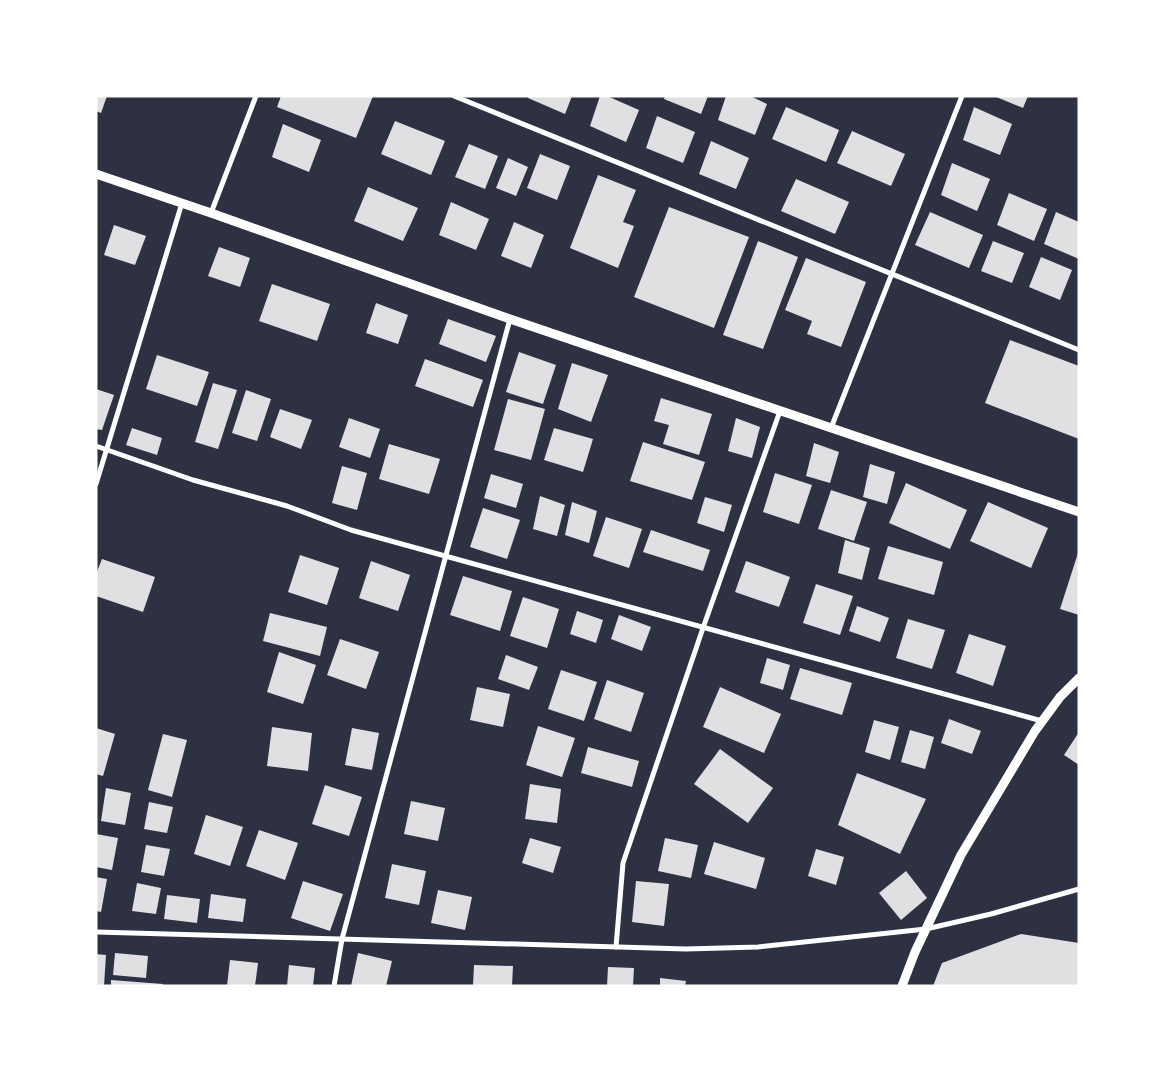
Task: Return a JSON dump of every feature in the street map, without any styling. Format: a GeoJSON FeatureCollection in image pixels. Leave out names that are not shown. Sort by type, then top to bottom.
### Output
{"type":"FeatureCollection","features":[{"type":"Feature","properties":{"kind":"street"},"geometry":{"type":"LineString","coordinates":[[210,213],[256,96]]}},
{"type":"Feature","properties":{"kind":"street"},"geometry":{"type":"LineString","coordinates":[[454,96],[1079,350]]}},
{"type":"Feature","properties":{"kind":"street"},"geometry":{"type":"LineString","coordinates":[[831,428],[962,96]]}},
{"type":"Feature","properties":{"kind":"street"},"geometry":{"type":"LineString","coordinates":[[96,174],[510,319],[1079,512]]}},
{"type":"Feature","properties":{"kind":"street"},"geometry":{"type":"LineString","coordinates":[[96,484],[182,203]]}},
{"type":"Feature","properties":{"kind":"street"},"geometry":{"type":"LineString","coordinates":[[334,986],[342,939],[510,319]]}},
{"type":"Feature","properties":{"kind":"street"},"geometry":{"type":"LineString","coordinates":[[616,947],[623,863],[703,628],[780,411]]}},
{"type":"Feature","properties":{"kind":"street"},"geometry":{"type":"LineString","coordinates":[[96,446],[194,480],[287,506],[351,530],[1042,721]]}},
{"type":"Feature","properties":{"kind":"street"},"geometry":{"type":"LineString","coordinates":[[902,986],[926,929],[961,855],[1042,721],[1060,697],[1079,678]]}},
{"type":"Feature","properties":{"kind":"street"},"geometry":{"type":"LineString","coordinates":[[96,932],[686,949],[758,948],[926,929],[991,914],[1079,889]]}},
{"type":"Feature","properties":{"kind":"building"},"geometry":{"type":"Polygon","coordinates":[[[96,96],[107,96],[101,113],[96,111],[96,96]]]}},
{"type":"Feature","properties":{"kind":"building"},"geometry":{"type":"Polygon","coordinates":[[[281,96],[373,96],[356,138],[277,107],[281,96]]]}},
{"type":"Feature","properties":{"kind":"building"},"geometry":{"type":"Polygon","coordinates":[[[529,96],[572,96],[565,114],[528,98],[529,96]]]}},
{"type":"Feature","properties":{"kind":"building"},"geometry":{"type":"Polygon","coordinates":[[[600,96],[607,96],[639,110],[626,142],[590,126],[600,96]]]}},
{"type":"Feature","properties":{"kind":"building"},"geometry":{"type":"Polygon","coordinates":[[[665,96],[708,96],[701,114],[664,99],[665,96]]]}},
{"type":"Feature","properties":{"kind":"building"},"geometry":{"type":"Polygon","coordinates":[[[726,96],[750,96],[767,104],[755,135],[718,120],[726,96]]]}},
{"type":"Feature","properties":{"kind":"building"},"geometry":{"type":"Polygon","coordinates":[[[994,96],[1028,96],[1023,108],[994,96]]]}},
{"type":"Feature","properties":{"kind":"building"},"geometry":{"type":"Polygon","coordinates":[[[786,107],[839,130],[826,162],[772,139],[786,107]]]}},
{"type":"Feature","properties":{"kind":"building"},"geometry":{"type":"Polygon","coordinates":[[[974,107],[1012,124],[1000,155],[963,140],[974,107]]]}},
{"type":"Feature","properties":{"kind":"building"},"geometry":{"type":"Polygon","coordinates":[[[657,116],[695,132],[683,163],[646,148],[657,116]]]}},
{"type":"Feature","properties":{"kind":"building"},"geometry":{"type":"Polygon","coordinates":[[[395,121],[445,141],[431,175],[381,154],[395,121]]]}},
{"type":"Feature","properties":{"kind":"building"},"geometry":{"type":"Polygon","coordinates":[[[283,124],[321,140],[309,172],[272,157],[283,124]]]}},
{"type":"Feature","properties":{"kind":"building"},"geometry":{"type":"Polygon","coordinates":[[[852,131],[905,154],[891,186],[837,163],[852,131]]]}},
{"type":"Feature","properties":{"kind":"building"},"geometry":{"type":"Polygon","coordinates":[[[711,141],[749,158],[736,189],[699,174],[711,141]]]}},
{"type":"Feature","properties":{"kind":"building"},"geometry":{"type":"Polygon","coordinates":[[[469,144],[498,156],[485,189],[455,177],[469,144]]]}},
{"type":"Feature","properties":{"kind":"building"},"geometry":{"type":"Polygon","coordinates":[[[540,154],[570,166],[557,200],[527,188],[540,154]]]}},
{"type":"Feature","properties":{"kind":"building"},"geometry":{"type":"Polygon","coordinates":[[[508,158],[528,167],[516,196],[496,188],[508,158]]]}},
{"type":"Feature","properties":{"kind":"building"},"geometry":{"type":"Polygon","coordinates":[[[952,163],[990,179],[977,211],[941,195],[952,163]]]}},
{"type":"Feature","properties":{"kind":"building"},"geometry":{"type":"Polygon","coordinates":[[[598,175],[636,190],[623,222],[634,226],[618,268],[570,248],[598,175]]]}},
{"type":"Feature","properties":{"kind":"building"},"geometry":{"type":"Polygon","coordinates":[[[796,179],[849,202],[835,234],[781,211],[796,179]]]}},
{"type":"Feature","properties":{"kind":"building"},"geometry":{"type":"Polygon","coordinates":[[[368,187],[418,208],[403,241],[354,221],[368,187]]]}},
{"type":"Feature","properties":{"kind":"building"},"geometry":{"type":"Polygon","coordinates":[[[1009,193],[1047,209],[1034,241],[997,225],[1009,193]]]}},
{"type":"Feature","properties":{"kind":"building"},"geometry":{"type":"Polygon","coordinates":[[[451,202],[489,219],[476,250],[439,235],[451,202]]]}},
{"type":"Feature","properties":{"kind":"building"},"geometry":{"type":"Polygon","coordinates":[[[669,207],[749,237],[714,328],[634,297],[669,207]]]}},
{"type":"Feature","properties":{"kind":"building"},"geometry":{"type":"Polygon","coordinates":[[[930,212],[983,235],[969,268],[915,245],[930,212]]]}},
{"type":"Feature","properties":{"kind":"building"},"geometry":{"type":"Polygon","coordinates":[[[1056,212],[1079,222],[1079,259],[1044,244],[1056,212]]]}},
{"type":"Feature","properties":{"kind":"building"},"geometry":{"type":"Polygon","coordinates":[[[514,222],[544,235],[531,268],[501,256],[514,222]]]}},
{"type":"Feature","properties":{"kind":"building"},"geometry":{"type":"Polygon","coordinates":[[[114,225],[146,236],[135,265],[104,255],[114,225]]]}},
{"type":"Feature","properties":{"kind":"building"},"geometry":{"type":"Polygon","coordinates":[[[758,241],[798,257],[763,349],[723,335],[758,241]]]}},
{"type":"Feature","properties":{"kind":"building"},"geometry":{"type":"Polygon","coordinates":[[[993,241],[1024,253],[1012,283],[981,271],[993,241]]]}},
{"type":"Feature","properties":{"kind":"building"},"geometry":{"type":"Polygon","coordinates":[[[219,247],[250,258],[240,287],[208,276],[219,247]]]}},
{"type":"Feature","properties":{"kind":"building"},"geometry":{"type":"Polygon","coordinates":[[[1041,257],[1072,270],[1060,300],[1029,287],[1041,257]]]}},
{"type":"Feature","properties":{"kind":"building"},"geometry":{"type":"Polygon","coordinates":[[[806,258],[866,282],[841,347],[807,334],[812,321],[785,310],[806,258]]]}},
{"type":"Feature","properties":{"kind":"building"},"geometry":{"type":"Polygon","coordinates":[[[272,284],[330,304],[317,341],[259,321],[272,284]]]}},
{"type":"Feature","properties":{"kind":"building"},"geometry":{"type":"Polygon","coordinates":[[[376,303],[408,315],[398,344],[366,333],[376,303]]]}},
{"type":"Feature","properties":{"kind":"building"},"geometry":{"type":"Polygon","coordinates":[[[448,319],[496,336],[486,362],[439,344],[448,319]]]}},
{"type":"Feature","properties":{"kind":"building"},"geometry":{"type":"Polygon","coordinates":[[[1010,340],[1079,366],[1079,439],[985,403],[1010,340]]]}},
{"type":"Feature","properties":{"kind":"building"},"geometry":{"type":"Polygon","coordinates":[[[519,352],[556,365],[543,404],[506,392],[519,352]]]}},
{"type":"Feature","properties":{"kind":"building"},"geometry":{"type":"Polygon","coordinates":[[[157,355],[209,372],[197,406],[146,389],[157,355]]]}},
{"type":"Feature","properties":{"kind":"building"},"geometry":{"type":"Polygon","coordinates":[[[425,359],[483,380],[473,407],[415,386],[425,359]]]}},
{"type":"Feature","properties":{"kind":"building"},"geometry":{"type":"Polygon","coordinates":[[[572,363],[608,375],[591,422],[558,409],[572,363]]]}},
{"type":"Feature","properties":{"kind":"building"},"geometry":{"type":"Polygon","coordinates":[[[213,383],[237,390],[218,449],[195,442],[213,383]]]}},
{"type":"Feature","properties":{"kind":"building"},"geometry":{"type":"Polygon","coordinates":[[[96,389],[114,395],[102,430],[96,429],[96,389]]]}},
{"type":"Feature","properties":{"kind":"building"},"geometry":{"type":"Polygon","coordinates":[[[246,390],[271,399],[257,441],[232,433],[246,390]]]}},
{"type":"Feature","properties":{"kind":"building"},"geometry":{"type":"Polygon","coordinates":[[[661,398],[712,414],[699,455],[663,444],[669,425],[654,421],[661,398]]]}},
{"type":"Feature","properties":{"kind":"building"},"geometry":{"type":"Polygon","coordinates":[[[508,399],[545,409],[531,460],[494,450],[508,399]]]}},
{"type":"Feature","properties":{"kind":"building"},"geometry":{"type":"Polygon","coordinates":[[[280,409],[312,420],[301,449],[270,437],[280,409]]]}},
{"type":"Feature","properties":{"kind":"building"},"geometry":{"type":"Polygon","coordinates":[[[349,418],[380,429],[370,458],[339,447],[349,418]]]}},
{"type":"Feature","properties":{"kind":"building"},"geometry":{"type":"Polygon","coordinates":[[[736,418],[760,427],[752,458],[728,451],[736,418]]]}},
{"type":"Feature","properties":{"kind":"building"},"geometry":{"type":"Polygon","coordinates":[[[132,428],[162,438],[157,455],[126,445],[132,428]]]}},
{"type":"Feature","properties":{"kind":"building"},"geometry":{"type":"Polygon","coordinates":[[[554,428],[593,439],[583,472],[544,460],[554,428]]]}},
{"type":"Feature","properties":{"kind":"building"},"geometry":{"type":"Polygon","coordinates":[[[643,442],[705,462],[692,500],[630,481],[643,442]]]}},
{"type":"Feature","properties":{"kind":"building"},"geometry":{"type":"Polygon","coordinates":[[[814,443],[839,452],[830,483],[806,476],[814,443]]]}},
{"type":"Feature","properties":{"kind":"building"},"geometry":{"type":"Polygon","coordinates":[[[389,444],[440,459],[429,494],[379,479],[389,444]]]}},
{"type":"Feature","properties":{"kind":"building"},"geometry":{"type":"Polygon","coordinates":[[[870,464],[895,472],[887,504],[863,497],[870,464]]]}},
{"type":"Feature","properties":{"kind":"building"},"geometry":{"type":"Polygon","coordinates":[[[342,466],[367,473],[357,510],[332,503],[342,466]]]}},
{"type":"Feature","properties":{"kind":"building"},"geometry":{"type":"Polygon","coordinates":[[[775,473],[812,485],[799,524],[763,512],[775,473]]]}},
{"type":"Feature","properties":{"kind":"building"},"geometry":{"type":"Polygon","coordinates":[[[491,474],[523,484],[516,508],[484,498],[491,474]]]}},
{"type":"Feature","properties":{"kind":"building"},"geometry":{"type":"Polygon","coordinates":[[[906,483],[967,510],[950,549],[889,523],[906,483]]]}},
{"type":"Feature","properties":{"kind":"building"},"geometry":{"type":"Polygon","coordinates":[[[831,490],[867,502],[854,541],[818,529],[831,490]]]}},
{"type":"Feature","properties":{"kind":"building"},"geometry":{"type":"Polygon","coordinates":[[[540,496],[565,505],[557,536],[533,529],[540,496]]]}},
{"type":"Feature","properties":{"kind":"building"},"geometry":{"type":"Polygon","coordinates":[[[705,497],[732,505],[724,532],[697,523],[705,497]]]}},
{"type":"Feature","properties":{"kind":"building"},"geometry":{"type":"Polygon","coordinates":[[[572,502],[597,511],[589,543],[565,535],[572,502]]]}},
{"type":"Feature","properties":{"kind":"building"},"geometry":{"type":"Polygon","coordinates":[[[988,502],[1048,528],[1031,568],[970,541],[988,502]]]}},
{"type":"Feature","properties":{"kind":"building"},"geometry":{"type":"Polygon","coordinates":[[[483,508],[520,520],[507,559],[470,547],[483,508]]]}},
{"type":"Feature","properties":{"kind":"building"},"geometry":{"type":"Polygon","coordinates":[[[606,517],[642,529],[629,568],[593,556],[606,517]]]}},
{"type":"Feature","properties":{"kind":"building"},"geometry":{"type":"Polygon","coordinates":[[[651,530],[710,550],[703,571],[643,552],[651,530]]]}},
{"type":"Feature","properties":{"kind":"building"},"geometry":{"type":"Polygon","coordinates":[[[845,540],[870,548],[862,580],[838,573],[845,540]]]}},
{"type":"Feature","properties":{"kind":"building"},"geometry":{"type":"Polygon","coordinates":[[[888,546],[943,562],[934,595],[878,579],[888,546]]]}},
{"type":"Feature","properties":{"kind":"building"},"geometry":{"type":"Polygon","coordinates":[[[1079,550],[1079,615],[1060,609],[1079,550]]]}},
{"type":"Feature","properties":{"kind":"building"},"geometry":{"type":"Polygon","coordinates":[[[300,555],[339,568],[327,605],[288,592],[300,555]]]}},
{"type":"Feature","properties":{"kind":"building"},"geometry":{"type":"Polygon","coordinates":[[[102,559],[155,577],[143,612],[96,596],[96,574],[102,559]]]}},
{"type":"Feature","properties":{"kind":"building"},"geometry":{"type":"Polygon","coordinates":[[[371,561],[410,575],[398,611],[359,598],[371,561]]]}},
{"type":"Feature","properties":{"kind":"building"},"geometry":{"type":"Polygon","coordinates":[[[746,561],[790,577],[779,607],[735,592],[746,561]]]}},
{"type":"Feature","properties":{"kind":"building"},"geometry":{"type":"Polygon","coordinates":[[[463,576],[512,591],[500,631],[450,615],[463,576]]]}},
{"type":"Feature","properties":{"kind":"building"},"geometry":{"type":"Polygon","coordinates":[[[816,584],[853,596],[840,635],[803,623],[816,584]]]}},
{"type":"Feature","properties":{"kind":"building"},"geometry":{"type":"Polygon","coordinates":[[[523,597],[559,609],[547,648],[510,636],[523,597]]]}},
{"type":"Feature","properties":{"kind":"building"},"geometry":{"type":"Polygon","coordinates":[[[857,606],[889,618],[880,642],[849,631],[857,606]]]}},
{"type":"Feature","properties":{"kind":"building"},"geometry":{"type":"Polygon","coordinates":[[[577,611],[603,620],[596,643],[570,634],[577,611]]]}},
{"type":"Feature","properties":{"kind":"building"},"geometry":{"type":"Polygon","coordinates":[[[270,613],[327,627],[320,656],[263,641],[270,613]]]}},
{"type":"Feature","properties":{"kind":"building"},"geometry":{"type":"Polygon","coordinates":[[[619,615],[651,627],[642,651],[611,639],[619,615]]]}},
{"type":"Feature","properties":{"kind":"building"},"geometry":{"type":"Polygon","coordinates":[[[908,619],[945,630],[932,669],[896,658],[908,619]]]}},
{"type":"Feature","properties":{"kind":"building"},"geometry":{"type":"Polygon","coordinates":[[[969,634],[1006,646],[993,686],[956,673],[969,634]]]}},
{"type":"Feature","properties":{"kind":"building"},"geometry":{"type":"Polygon","coordinates":[[[340,639],[379,652],[366,689],[327,675],[340,639]]]}},
{"type":"Feature","properties":{"kind":"building"},"geometry":{"type":"Polygon","coordinates":[[[279,652],[316,665],[303,704],[267,692],[279,652]]]}},
{"type":"Feature","properties":{"kind":"building"},"geometry":{"type":"Polygon","coordinates":[[[506,655],[538,667],[529,690],[498,679],[506,655]]]}},
{"type":"Feature","properties":{"kind":"building"},"geometry":{"type":"Polygon","coordinates":[[[767,658],[790,665],[783,690],[760,683],[767,658]]]}},
{"type":"Feature","properties":{"kind":"building"},"geometry":{"type":"Polygon","coordinates":[[[800,668],[852,683],[842,715],[790,699],[800,668]]]}},
{"type":"Feature","properties":{"kind":"building"},"geometry":{"type":"Polygon","coordinates":[[[561,670],[597,682],[584,721],[548,709],[561,670]]]}},
{"type":"Feature","properties":{"kind":"building"},"geometry":{"type":"Polygon","coordinates":[[[607,680],[644,693],[631,732],[594,719],[607,680]]]}},
{"type":"Feature","properties":{"kind":"building"},"geometry":{"type":"Polygon","coordinates":[[[477,687],[510,694],[503,727],[470,720],[477,687]]]}},
{"type":"Feature","properties":{"kind":"building"},"geometry":{"type":"Polygon","coordinates":[[[720,687],[781,714],[764,753],[703,727],[720,687]]]}},
{"type":"Feature","properties":{"kind":"building"},"geometry":{"type":"Polygon","coordinates":[[[949,719],[981,731],[972,754],[941,743],[949,719]]]}},
{"type":"Feature","properties":{"kind":"building"},"geometry":{"type":"Polygon","coordinates":[[[874,720],[899,727],[890,760],[865,752],[874,720]]]}},
{"type":"Feature","properties":{"kind":"building"},"geometry":{"type":"Polygon","coordinates":[[[538,726],[575,738],[562,777],[526,765],[538,726]]]}},
{"type":"Feature","properties":{"kind":"building"},"geometry":{"type":"Polygon","coordinates":[[[272,727],[312,733],[308,771],[267,766],[272,727]]]}},
{"type":"Feature","properties":{"kind":"building"},"geometry":{"type":"Polygon","coordinates":[[[96,728],[115,734],[103,776],[96,774],[96,728]]]}},
{"type":"Feature","properties":{"kind":"building"},"geometry":{"type":"Polygon","coordinates":[[[352,728],[379,733],[372,770],[345,765],[352,728]]]}},
{"type":"Feature","properties":{"kind":"building"},"geometry":{"type":"Polygon","coordinates":[[[910,730],[934,737],[925,769],[901,762],[910,730]]]}},
{"type":"Feature","properties":{"kind":"building"},"geometry":{"type":"Polygon","coordinates":[[[1079,732],[1079,765],[1064,755],[1079,732]]]}},
{"type":"Feature","properties":{"kind":"building"},"geometry":{"type":"Polygon","coordinates":[[[163,734],[187,740],[172,797],[148,790],[163,734]]]}},
{"type":"Feature","properties":{"kind":"building"},"geometry":{"type":"Polygon","coordinates":[[[588,747],[639,761],[632,787],[581,773],[588,747]]]}},
{"type":"Feature","properties":{"kind":"building"},"geometry":{"type":"Polygon","coordinates":[[[720,749],[773,788],[748,823],[694,784],[720,749]]]}},
{"type":"Feature","properties":{"kind":"building"},"geometry":{"type":"Polygon","coordinates":[[[857,773],[926,799],[900,854],[838,825],[857,773]]]}},
{"type":"Feature","properties":{"kind":"building"},"geometry":{"type":"Polygon","coordinates":[[[530,784],[561,789],[557,823],[525,819],[530,784]]]}},
{"type":"Feature","properties":{"kind":"building"},"geometry":{"type":"Polygon","coordinates":[[[325,785],[362,797],[349,836],[312,824],[325,785]]]}},
{"type":"Feature","properties":{"kind":"building"},"geometry":{"type":"Polygon","coordinates":[[[106,788],[131,793],[125,825],[101,821],[106,788]]]}},
{"type":"Feature","properties":{"kind":"building"},"geometry":{"type":"Polygon","coordinates":[[[411,801],[445,808],[438,841],[404,834],[411,801]]]}},
{"type":"Feature","properties":{"kind":"building"},"geometry":{"type":"Polygon","coordinates":[[[149,802],[173,807],[167,833],[144,829],[149,802]]]}},
{"type":"Feature","properties":{"kind":"building"},"geometry":{"type":"Polygon","coordinates":[[[206,815],[243,827],[230,866],[194,854],[206,815]]]}},
{"type":"Feature","properties":{"kind":"building"},"geometry":{"type":"Polygon","coordinates":[[[259,830],[298,843],[285,880],[246,866],[259,830]]]}},
{"type":"Feature","properties":{"kind":"building"},"geometry":{"type":"Polygon","coordinates":[[[96,834],[118,838],[112,870],[96,867],[96,834]]]}},
{"type":"Feature","properties":{"kind":"building"},"geometry":{"type":"Polygon","coordinates":[[[530,838],[561,847],[553,873],[522,863],[530,838]]]}},
{"type":"Feature","properties":{"kind":"building"},"geometry":{"type":"Polygon","coordinates":[[[665,838],[698,845],[691,878],[658,871],[665,838]]]}},
{"type":"Feature","properties":{"kind":"building"},"geometry":{"type":"Polygon","coordinates":[[[714,842],[765,858],[756,889],[704,874],[714,842]]]}},
{"type":"Feature","properties":{"kind":"building"},"geometry":{"type":"Polygon","coordinates":[[[146,845],[170,849],[164,876],[141,872],[146,845]]]}},
{"type":"Feature","properties":{"kind":"building"},"geometry":{"type":"Polygon","coordinates":[[[816,849],[844,857],[836,885],[808,876],[816,849]]]}},
{"type":"Feature","properties":{"kind":"building"},"geometry":{"type":"Polygon","coordinates":[[[392,864],[426,871],[419,905],[385,898],[392,864]]]}},
{"type":"Feature","properties":{"kind":"building"},"geometry":{"type":"Polygon","coordinates":[[[906,871],[927,898],[901,920],[879,893],[906,871]]]}},
{"type":"Feature","properties":{"kind":"building"},"geometry":{"type":"Polygon","coordinates":[[[96,877],[107,879],[101,912],[96,911],[96,877]]]}},
{"type":"Feature","properties":{"kind":"building"},"geometry":{"type":"Polygon","coordinates":[[[303,881],[343,894],[330,931],[291,918],[303,881]]]}},
{"type":"Feature","properties":{"kind":"building"},"geometry":{"type":"Polygon","coordinates":[[[636,881],[669,884],[664,926],[632,922],[636,881]]]}},
{"type":"Feature","properties":{"kind":"building"},"geometry":{"type":"Polygon","coordinates":[[[137,883],[161,888],[156,914],[132,911],[137,883]]]}},
{"type":"Feature","properties":{"kind":"building"},"geometry":{"type":"Polygon","coordinates":[[[438,890],[472,897],[465,930],[431,923],[438,890]]]}},
{"type":"Feature","properties":{"kind":"building"},"geometry":{"type":"Polygon","coordinates":[[[211,894],[246,899],[243,922],[208,918],[211,894]]]}},
{"type":"Feature","properties":{"kind":"building"},"geometry":{"type":"Polygon","coordinates":[[[167,895],[200,899],[197,923],[164,919],[167,895]]]}},
{"type":"Feature","properties":{"kind":"building"},"geometry":{"type":"Polygon","coordinates":[[[1021,934],[1079,943],[1079,986],[933,986],[942,963],[1021,934]]]}},
{"type":"Feature","properties":{"kind":"building"},"geometry":{"type":"Polygon","coordinates":[[[115,953],[148,956],[146,978],[113,975],[115,953]]]}},
{"type":"Feature","properties":{"kind":"building"},"geometry":{"type":"Polygon","coordinates":[[[358,953],[392,961],[386,986],[351,986],[358,953]]]}},
{"type":"Feature","properties":{"kind":"building"},"geometry":{"type":"Polygon","coordinates":[[[96,954],[106,955],[104,986],[96,986],[96,954]]]}},
{"type":"Feature","properties":{"kind":"building"},"geometry":{"type":"Polygon","coordinates":[[[230,960],[258,963],[255,986],[227,986],[230,960]]]}},
{"type":"Feature","properties":{"kind":"building"},"geometry":{"type":"Polygon","coordinates":[[[289,965],[315,968],[313,986],[287,986],[289,965]]]}},
{"type":"Feature","properties":{"kind":"building"},"geometry":{"type":"Polygon","coordinates":[[[474,965],[513,966],[512,986],[473,986],[474,965]]]}},
{"type":"Feature","properties":{"kind":"building"},"geometry":{"type":"Polygon","coordinates":[[[608,967],[634,968],[633,986],[607,986],[608,967]]]}},
{"type":"Feature","properties":{"kind":"building"},"geometry":{"type":"Polygon","coordinates":[[[660,978],[686,981],[685,986],[660,986],[660,978]]]}},
{"type":"Feature","properties":{"kind":"building"},"geometry":{"type":"Polygon","coordinates":[[[111,980],[163,984],[163,986],[111,986],[111,980]]]}}]}
